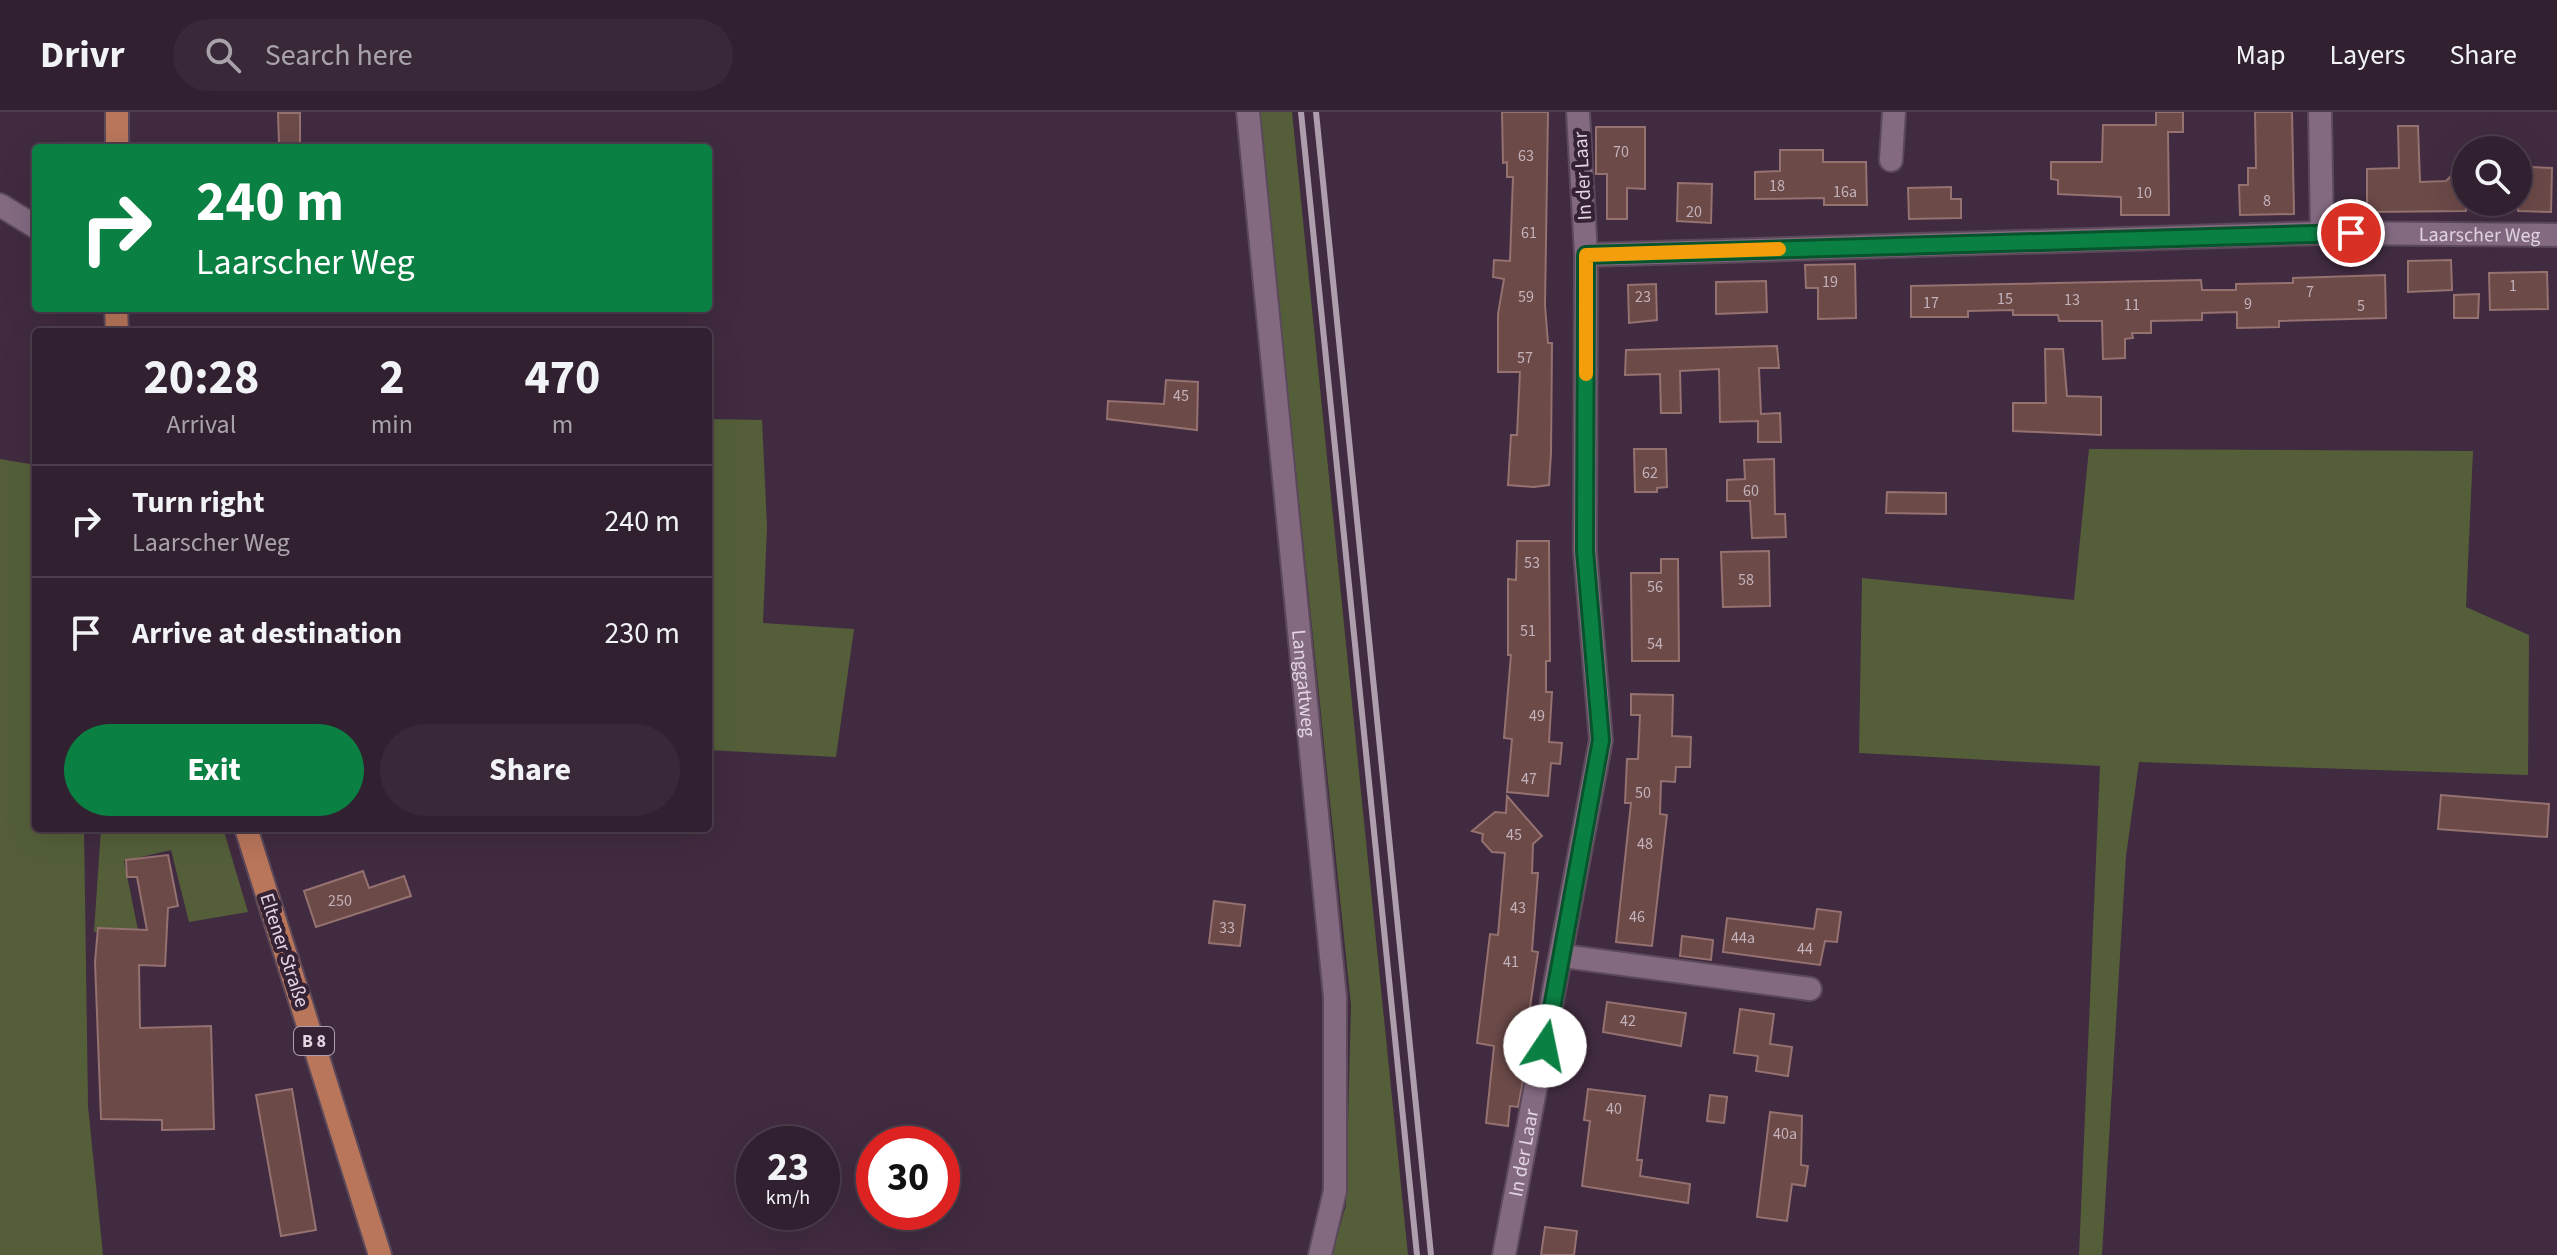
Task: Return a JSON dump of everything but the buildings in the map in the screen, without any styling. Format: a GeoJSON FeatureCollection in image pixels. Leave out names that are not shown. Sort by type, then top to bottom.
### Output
{"type":"FeatureCollection","features":[{"type":"Feature","properties":{"kind":"main road"},"geometry":{"type":"LineString","coordinates":[[117,112],[117,144]]}},
{"type":"Feature","properties":{"kind":"main road","name":"Eltener Straße"},"geometry":{"type":"LineString","coordinates":[[247,832],[380,1255]]}},
{"type":"Feature","properties":{"kind":"street","name":"Langgattweg"},"geometry":{"type":"LineString","coordinates":[[1248,112],[1335,997],[1335,1191],[1320,1255]]}},
{"type":"Feature","properties":{"kind":"street","name":"In der Laar"},"geometry":{"type":"LineString","coordinates":[[1504,1255],[1563,956],[1601,740],[1585,551],[1586,255],[1578,112]]}},
{"type":"Feature","properties":{"kind":"street"},"geometry":{"type":"LineString","coordinates":[[1891,160],[1894,112]]}},
{"type":"Feature","properties":{"kind":"street"},"geometry":{"type":"LineString","coordinates":[[2320,112],[2322,233]]}},
{"type":"Feature","properties":{"kind":"street"},"geometry":{"type":"LineString","coordinates":[[0,205],[32,225]]}},
{"type":"Feature","properties":{"kind":"street","name":"Laarscher Weg"},"geometry":{"type":"LineString","coordinates":[[1586,255],[2322,233],[2557,235]]}},
{"type":"Feature","properties":{"kind":"street"},"geometry":{"type":"LineString","coordinates":[[1563,956],[1810,989]]}},
{"type":"Feature","properties":{"kind":"green space"},"geometry":{"type":"Polygon","coordinates":[[[1259,112],[1292,112],[1408,1255],[1332,1255],[1346,1205],[1351,1005],[1259,112]]]}},
{"type":"Feature","properties":{"kind":"green space"},"geometry":{"type":"Polygon","coordinates":[[[712,419],[762,420],[767,526],[763,623],[854,629],[836,757],[712,750],[712,419]]]}},
{"type":"Feature","properties":{"kind":"green space"},"geometry":{"type":"Polygon","coordinates":[[[2089,449],[2473,451],[2466,607],[2529,635],[2528,775],[2139,762],[2126,856],[2102,1255],[2079,1255],[2100,766],[1859,753],[1862,578],[2074,600],[2089,449]]]}},
{"type":"Feature","properties":{"kind":"green space"},"geometry":{"type":"Polygon","coordinates":[[[0,459],[32,464],[32,832],[84,832],[88,1106],[103,1255],[0,1255],[0,459]]]}},
{"type":"Feature","properties":{"kind":"green space"},"geometry":{"type":"Polygon","coordinates":[[[101,832],[224,832],[248,912],[189,922],[171,850],[124,861],[138,930],[94,932],[101,832]]]}},
{"type":"Feature","properties":{"kind":"railway"},"geometry":{"type":"LineString","coordinates":[[1301,112],[1417,1255]]}},
{"type":"Feature","properties":{"kind":"railway"},"geometry":{"type":"LineString","coordinates":[[1316,112],[1431,1255]]}},
{"type":"Feature","properties":{"kind":"slow traffic"},"geometry":{"type":"LineString","coordinates":[[1586,374],[1586,255],[1779,249]]}},
{"type":"Feature","properties":{"kind":"route"},"geometry":{"type":"LineString","coordinates":[[1545,1046],[1601,740],[1585,551],[1586,255],[2351,233]]}}]}
